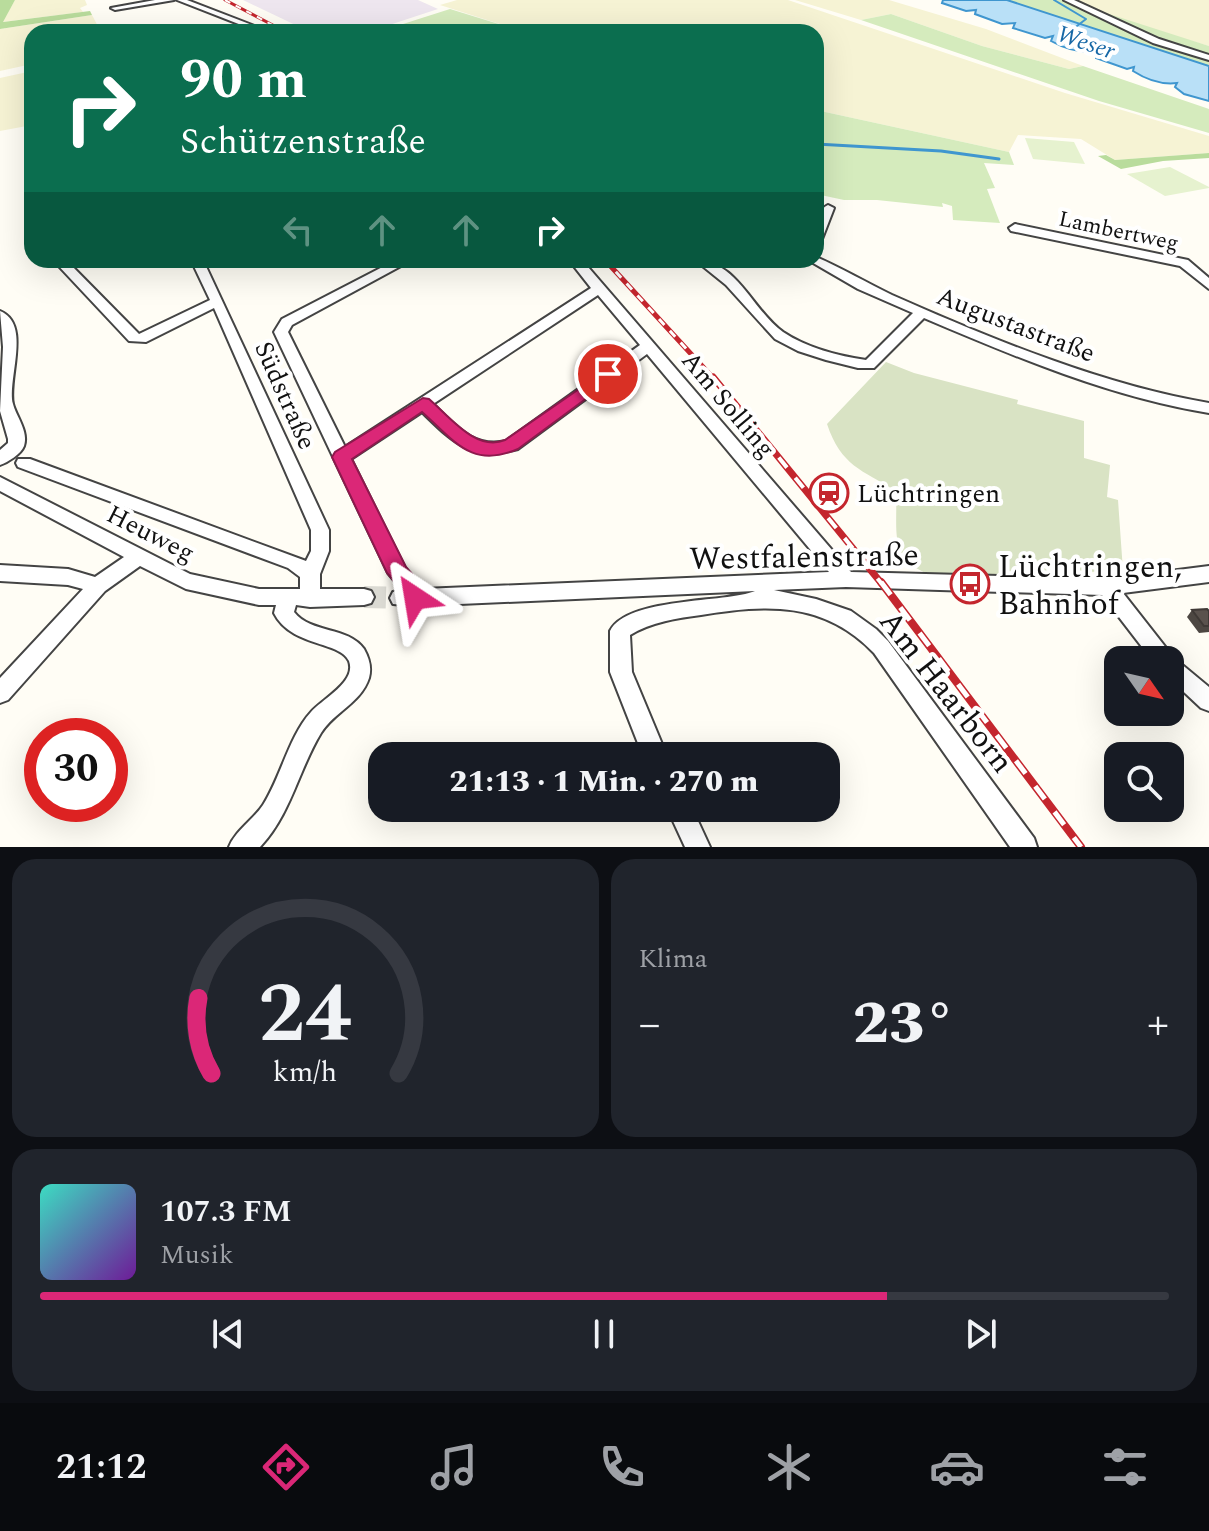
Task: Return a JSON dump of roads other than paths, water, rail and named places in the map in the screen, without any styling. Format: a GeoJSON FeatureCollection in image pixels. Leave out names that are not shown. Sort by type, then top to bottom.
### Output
{"type":"FeatureCollection","features":[{"type":"Feature","properties":{"kind":"street"},"geometry":{"type":"LineString","coordinates":[[115,8],[170,0]]}},
{"type":"Feature","properties":{"kind":"street"},"geometry":{"type":"LineString","coordinates":[[181,0],[245,24]]}},
{"type":"Feature","properties":{"kind":"street"},"geometry":{"type":"LineString","coordinates":[[1068,0],[1156,41],[1209,58]]}},
{"type":"Feature","properties":{"kind":"street"},"geometry":{"type":"LineString","coordinates":[[824,218],[828,208]]}},
{"type":"Feature","properties":{"kind":"street","name":"Lambertweg"},"geometry":{"type":"LineString","coordinates":[[1015,228],[1184,263],[1209,285]]}},
{"type":"Feature","properties":{"kind":"street","name":"Augustastraße"},"geometry":{"type":"LineString","coordinates":[[824,265],[921,313],[1104,383],[1167,403],[1209,408]]}},
{"type":"Feature","properties":{"kind":"street"},"geometry":{"type":"LineString","coordinates":[[67,268],[134,338],[141,339],[218,302]]}},
{"type":"Feature","properties":{"kind":"street","name":"Südstraße"},"geometry":{"type":"LineString","coordinates":[[201,268],[320,530],[320,551],[299,599]]}},
{"type":"Feature","properties":{"kind":"street"},"geometry":{"type":"LineString","coordinates":[[391,268],[282,327],[281,332],[342,457],[600,288]]}},
{"type":"Feature","properties":{"kind":"street","name":"Am Solling"},"geometry":{"type":"LineString","coordinates":[[582,268],[846,579]]}},
{"type":"Feature","properties":{"kind":"street"},"geometry":{"type":"LineString","coordinates":[[713,268],[726,277],[774,332],[848,363],[869,365],[921,313]]}},
{"type":"Feature","properties":{"kind":"street"},"geometry":{"type":"LineString","coordinates":[[0,315],[6,322],[10,356],[4,400],[18,433],[16,445],[0,459]]}},
{"type":"Feature","properties":{"kind":"street"},"geometry":{"type":"LineString","coordinates":[[423,403],[476,449],[495,451],[512,445],[648,346]]}},
{"type":"Feature","properties":{"kind":"street","name":"Westfalenstraße"},"geometry":{"type":"LineString","coordinates":[[342,457],[398,573],[414,590],[408,598],[764,591],[846,579],[1107,587],[1209,574]]}},
{"type":"Feature","properties":{"kind":"street","name":"Heuweg"},"geometry":{"type":"LineString","coordinates":[[24,463],[295,563],[310,574]]}},
{"type":"Feature","properties":{"kind":"street","name":"Heuweg"},"geometry":{"type":"LineString","coordinates":[[0,483],[138,557],[202,586],[259,597],[299,599]]}},
{"type":"Feature","properties":{"kind":"street"},"geometry":{"type":"LineString","coordinates":[[0,693],[98,586],[138,557]]}},
{"type":"Feature","properties":{"kind":"street"},"geometry":{"type":"LineString","coordinates":[[0,573],[68,577],[98,586]]}},
{"type":"Feature","properties":{"kind":"street"},"geometry":{"type":"LineString","coordinates":[[1107,587],[1153,646]]}},
{"type":"Feature","properties":{"kind":"street"},"geometry":{"type":"LineString","coordinates":[[649,742],[621,672],[620,631],[627,624],[671,612],[738,601],[764,591]]}},
{"type":"Feature","properties":{"kind":"street","name":"Am Haarborn"},"geometry":{"type":"LineString","coordinates":[[764,591],[827,610],[863,627],[1025,847]]}},
{"type":"Feature","properties":{"kind":"street"},"geometry":{"type":"LineString","coordinates":[[241,847],[277,809],[315,723],[347,694],[358,677],[359,660],[352,649],[297,628],[284,613],[299,599],[364,597]]}},
{"type":"Feature","properties":{"kind":"street"},"geometry":{"type":"LineString","coordinates":[[1184,679],[1209,701]]}},
{"type":"Feature","properties":{"kind":"street"},"geometry":{"type":"LineString","coordinates":[[686,822],[698,847]]}},
{"type":"Feature","properties":{"kind":"water","name":"Weser"},"geometry":{"type":"Polygon","coordinates":[[[943,0],[1007,0],[1209,66],[1209,101],[1184,94],[1175,87],[1177,83],[1154,81],[1133,71],[1134,67],[1127,69],[1096,58],[1096,52],[1067,48],[1051,41],[1053,36],[1045,38],[1013,28],[1015,23],[1002,24],[975,14],[976,10],[966,11],[942,3],[943,0]]]}},
{"type":"Feature","properties":{"kind":"waterway","name":"Weser"},"geometry":{"type":"LineString","coordinates":[[1054,0],[1086,19],[1077,26]]}},
{"type":"Feature","properties":{"kind":"waterway"},"geometry":{"type":"LineString","coordinates":[[824,144],[941,151],[999,159]]}},
{"type":"Feature","properties":{"kind":"tunnel"},"geometry":{"type":"LineString","coordinates":[[364,597],[400,598]]}},
{"type":"Feature","properties":{"kind":"railway"},"geometry":{"type":"LineString","coordinates":[[225,0],[271,24]]}},
{"type":"Feature","properties":{"kind":"railway"},"geometry":{"type":"LineString","coordinates":[[612,268],[714,379]]}},
{"type":"Feature","properties":{"kind":"railway"},"geometry":{"type":"LineString","coordinates":[[713,377],[882,584]]}},
{"type":"Feature","properties":{"kind":"railway"},"geometry":{"type":"LineString","coordinates":[[881,582],[1081,847]]}},
{"type":"Feature","properties":{"kind":"place","name":"Lüchtringen"},"geometry":{"type":"Point","coordinates":[829,493]}},
{"type":"Feature","properties":{"kind":"place","name":"Lüchtringen, Bahnhof"},"geometry":{"type":"Point","coordinates":[970,584]}}]}
